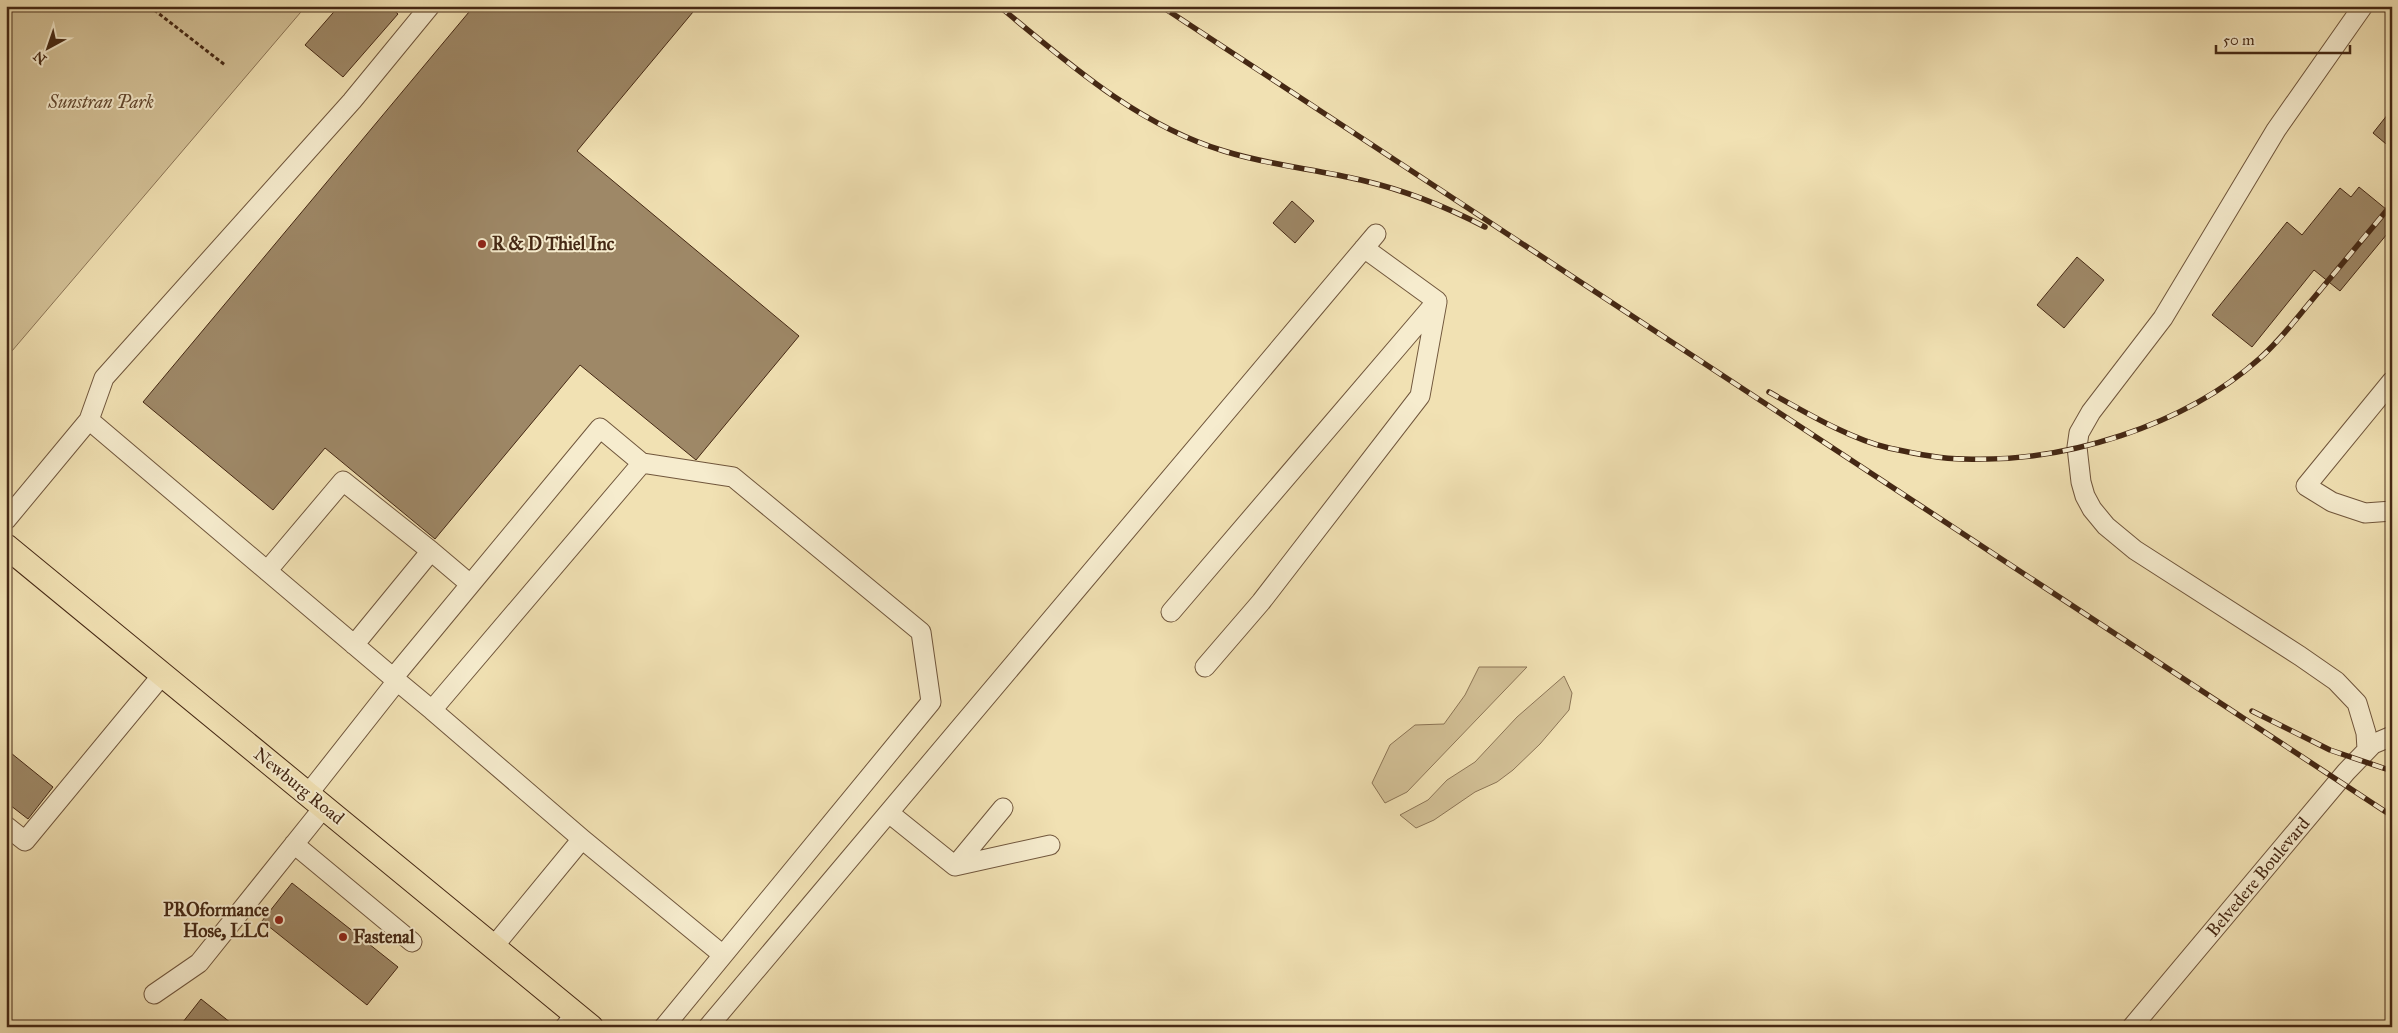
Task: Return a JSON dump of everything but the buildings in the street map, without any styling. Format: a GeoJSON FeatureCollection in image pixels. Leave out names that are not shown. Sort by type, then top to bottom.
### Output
{"type":"FeatureCollection","features":[{"type":"Feature","properties":{"kind":"main road","name":"Newburg Road"},"geometry":{"type":"LineString","coordinates":[[6,546],[494,946],[577,1022]]}},
{"type":"Feature","properties":{"kind":"street"},"geometry":{"type":"LineString","coordinates":[[6,520],[89,420],[104,378],[352,101],[430,6]]}},
{"type":"Feature","properties":{"kind":"street"},"geometry":{"type":"LineString","coordinates":[[2363,6],[2276,130],[2163,318],[2091,412],[2079,432],[2077,447],[2081,482],[2085,496],[2092,509],[2106,526],[2135,550],[2336,681],[2357,703],[2365,726],[2367,749]]}},
{"type":"Feature","properties":{"kind":"street"},"geometry":{"type":"LineString","coordinates":[[708,1027],[1370,241],[1437,301]]}},
{"type":"Feature","properties":{"kind":"street"},"geometry":{"type":"LineString","coordinates":[[1171,612],[1437,301]]}},
{"type":"Feature","properties":{"kind":"street"},"geometry":{"type":"LineString","coordinates":[[1205,666],[1261,602],[1420,396],[1437,301]]}},
{"type":"Feature","properties":{"kind":"street"},"geometry":{"type":"LineString","coordinates":[[2392,381],[2306,486],[2332,502],[2365,513],[2392,511]]}},
{"type":"Feature","properties":{"kind":"street"},"geometry":{"type":"LineString","coordinates":[[89,420],[582,839],[723,956]]}},
{"type":"Feature","properties":{"kind":"street"},"geometry":{"type":"LineString","coordinates":[[154,994],[199,963],[294,844],[316,800],[395,680],[470,584],[600,428],[642,463],[733,477],[921,632],[931,702],[664,1027]]}},
{"type":"Feature","properties":{"kind":"street"},"geometry":{"type":"LineString","coordinates":[[432,710],[642,463]]}},
{"type":"Feature","properties":{"kind":"street"},"geometry":{"type":"LineString","coordinates":[[267,571],[343,481],[432,551],[470,584]]}},
{"type":"Feature","properties":{"kind":"street"},"geometry":{"type":"LineString","coordinates":[[354,645],[432,551]]}},
{"type":"Feature","properties":{"kind":"street"},"geometry":{"type":"LineString","coordinates":[[6,826],[25,841],[163,674]]}},
{"type":"Feature","properties":{"kind":"street","name":"Belvedere Boulevard"},"geometry":{"type":"LineString","coordinates":[[2132,1027],[2338,780],[2367,749],[2380,739],[2392,736]]}},
{"type":"Feature","properties":{"kind":"street"},"geometry":{"type":"LineString","coordinates":[[955,866],[1003,808]]}},
{"type":"Feature","properties":{"kind":"street"},"geometry":{"type":"LineString","coordinates":[[889,812],[955,866]]}},
{"type":"Feature","properties":{"kind":"street"},"geometry":{"type":"LineString","coordinates":[[494,946],[582,839]]}},
{"type":"Feature","properties":{"kind":"street"},"geometry":{"type":"LineString","coordinates":[[294,844],[412,942]]}},
{"type":"Feature","properties":{"kind":"street"},"geometry":{"type":"LineString","coordinates":[[955,866],[1050,845]]}},
{"type":"Feature","properties":{"kind":"path"},"geometry":{"type":"LineString","coordinates":[[149,6],[225,65]]}},
{"type":"Feature","properties":{"kind":"green space","name":"Sunstran Park"},"geometry":{"type":"Polygon","coordinates":[[[6,6],[306,6],[6,358],[6,6]]]}},
{"type":"Feature","properties":{"kind":"green space"},"geometry":{"type":"Polygon","coordinates":[[[1479,667],[1527,667],[1407,792],[1385,803],[1372,783],[1390,745],[1415,725],[1444,724],[1465,695],[1479,667]]]}},
{"type":"Feature","properties":{"kind":"green space"},"geometry":{"type":"Polygon","coordinates":[[[1564,676],[1572,693],[1569,710],[1540,744],[1513,770],[1497,782],[1475,792],[1434,820],[1416,828],[1400,815],[1428,800],[1447,780],[1475,762],[1517,717],[1564,676]]]}},
{"type":"Feature","properties":{"kind":"railway"},"geometry":{"type":"LineString","coordinates":[[999,6],[1104,90],[1162,125],[1192,140],[1241,156],[1377,184],[1440,206],[1485,227]]}},
{"type":"Feature","properties":{"kind":"railway"},"geometry":{"type":"LineString","coordinates":[[1161,6],[2392,816]]}},
{"type":"Feature","properties":{"kind":"railway"},"geometry":{"type":"LineString","coordinates":[[1769,392],[1828,424],[1874,444],[1936,457],[2002,459],[2082,447],[2121,436],[2159,421],[2195,403],[2229,383],[2259,359],[2287,331],[2392,204]]}},
{"type":"Feature","properties":{"kind":"railway"},"geometry":{"type":"LineString","coordinates":[[2252,711],[2330,750],[2392,771]]}},
{"type":"Feature","properties":{"kind":"place","name":"R & D Thiel Inc"},"geometry":{"type":"Point","coordinates":[482,244]}},
{"type":"Feature","properties":{"kind":"place","name":"PROformance Hose, LLC"},"geometry":{"type":"Point","coordinates":[279,920]}},
{"type":"Feature","properties":{"kind":"place","name":"Fastenal"},"geometry":{"type":"Point","coordinates":[343,937]}}]}
